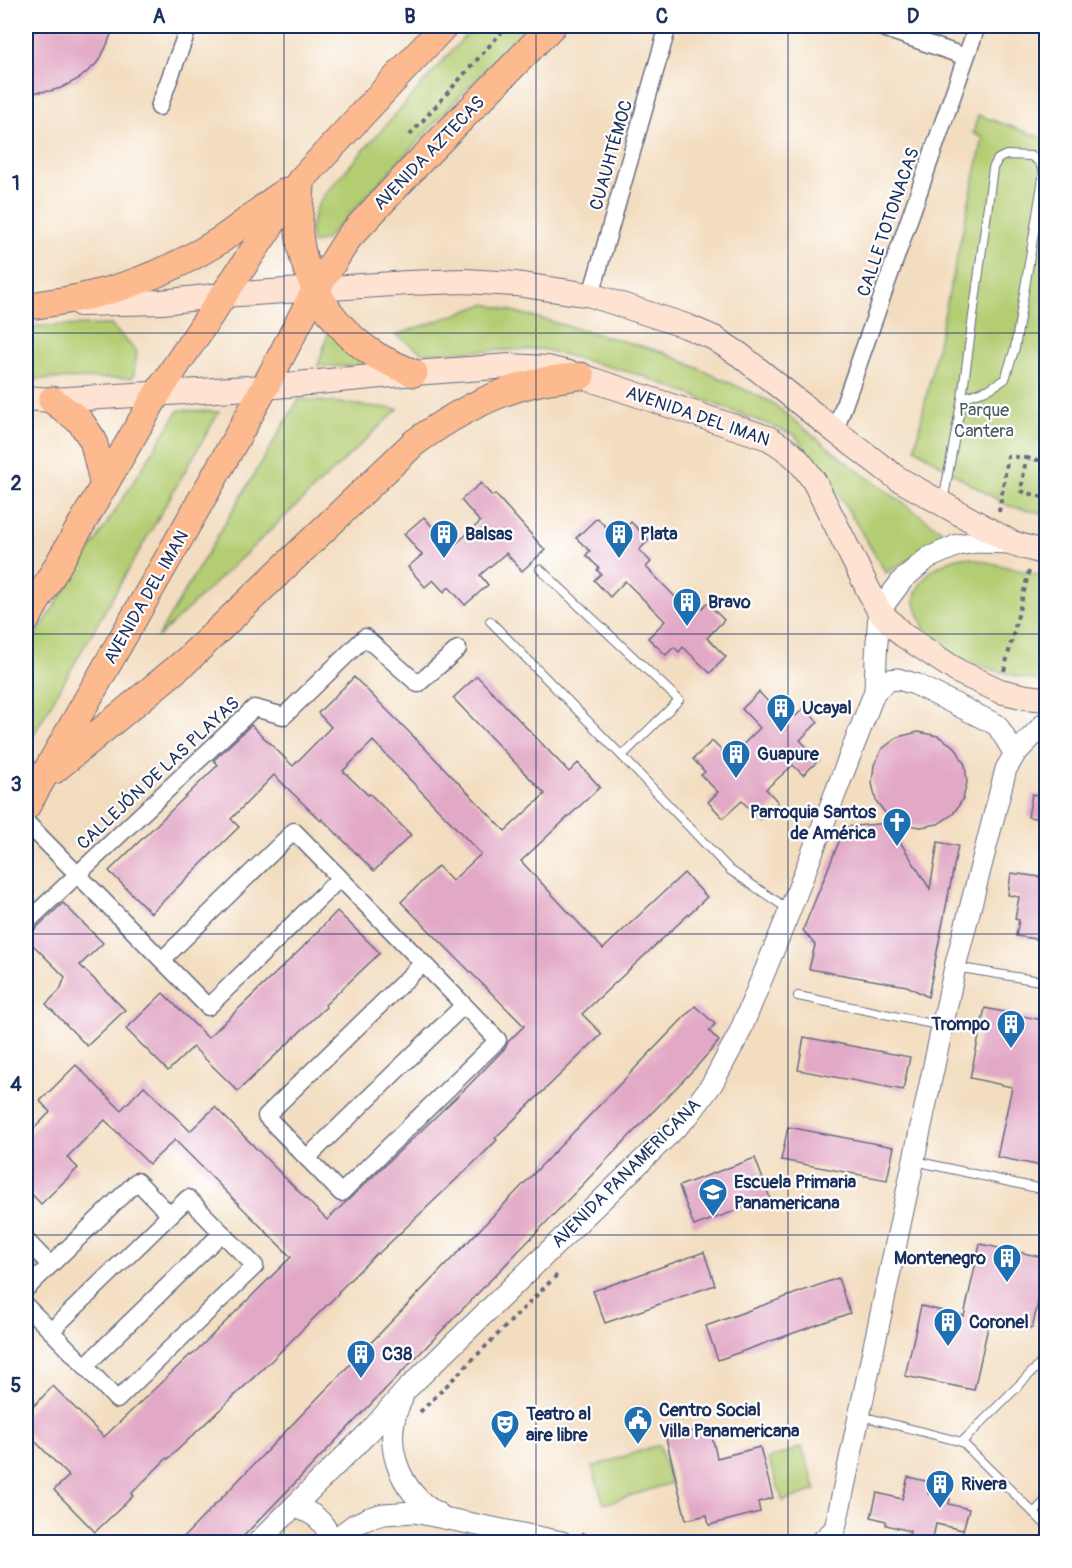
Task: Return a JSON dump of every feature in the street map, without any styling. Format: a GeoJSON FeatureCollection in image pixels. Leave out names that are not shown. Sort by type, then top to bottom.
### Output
{"type":"FeatureCollection","features":[{"type":"Feature","properties":{"kind":"main road"},"geometry":{"type":"LineString","coordinates":[[26,620],[157,394],[302,180],[444,26]]}},
{"type":"Feature","properties":{"kind":"main road","name":"AVENIDA AZTECAS"},"geometry":{"type":"LineString","coordinates":[[315,289],[349,237],[552,26]]}},
{"type":"Feature","properties":{"kind":"main road"},"geometry":{"type":"LineString","coordinates":[[302,180],[299,234],[306,265],[315,289],[330,314],[359,344],[376,356],[414,373]]}},
{"type":"Feature","properties":{"kind":"main road"},"geometry":{"type":"LineString","coordinates":[[31,305],[89,296],[124,286],[159,272],[219,240],[302,180]]}},
{"type":"Feature","properties":{"kind":"main road"},"geometry":{"type":"LineString","coordinates":[[31,305],[162,302],[223,295],[464,281],[516,284],[591,295],[686,326],[714,338],[740,355],[897,477],[942,504],[1022,545]]}},
{"type":"Feature","properties":{"kind":"main road","name":"AVENIDA DEL IMAN"},"geometry":{"type":"LineString","coordinates":[[26,807],[266,387],[315,289]]}},
{"type":"Feature","properties":{"kind":"main road","name":"AVENIDA DEL IMAN"},"geometry":{"type":"LineString","coordinates":[[26,398],[52,400],[266,387],[510,366],[547,368],[581,376],[768,438],[787,449],[801,461],[814,481],[879,611],[903,634],[959,672],[1000,691],[1026,698],[1047,699]]}},
{"type":"Feature","properties":{"kind":"main road"},"geometry":{"type":"LineString","coordinates":[[41,780],[186,662],[414,443],[456,415],[478,404],[539,382],[581,376]]}},
{"type":"Feature","properties":{"kind":"main road"},"geometry":{"type":"LineString","coordinates":[[52,400],[80,421],[93,440],[104,486]]}},
{"type":"Feature","properties":{"kind":"street"},"geometry":{"type":"LineString","coordinates":[[159,107],[189,26]]}},
{"type":"Feature","properties":{"kind":"street","name":"CUAUHTÉMOC"},"geometry":{"type":"LineString","coordinates":[[591,295],[668,26]]}},
{"type":"Feature","properties":{"kind":"street"},"geometry":{"type":"LineString","coordinates":[[877,26],[966,57]]}},
{"type":"Feature","properties":{"kind":"street","name":"CALLE TOTONACAS"},"geometry":{"type":"LineString","coordinates":[[835,431],[977,26]]}},
{"type":"Feature","properties":{"kind":"street"},"geometry":{"type":"LineString","coordinates":[[879,611],[903,579],[935,554],[958,545],[977,542],[1022,545]]}},
{"type":"Feature","properties":{"kind":"street","name":"AVENIDA PANAMERICANA"},"geometry":{"type":"LineString","coordinates":[[258,1542],[370,1431],[406,1390],[688,1115],[712,1084],[739,1034],[875,691],[879,611]]}},
{"type":"Feature","properties":{"kind":"street","name":"CALLEJÓN DE LAS PLAYAS"},"geometry":{"type":"LineString","coordinates":[[26,923],[254,708],[284,716],[365,637],[418,684],[458,649]]}},
{"type":"Feature","properties":{"kind":"street"},"geometry":{"type":"LineString","coordinates":[[875,691],[889,681],[898,679],[915,684],[997,725],[1016,754]]}},
{"type":"Feature","properties":{"kind":"street"},"geometry":{"type":"LineString","coordinates":[[830,1538],[859,1416],[955,968],[1006,769],[1016,754],[1047,722]]}},
{"type":"Feature","properties":{"kind":"street","name":"CALLEJÓN DE LAS PLAYAS"},"geometry":{"type":"LineString","coordinates":[[26,822],[208,1007],[340,878]]}},
{"type":"Feature","properties":{"kind":"street"},"geometry":{"type":"LineString","coordinates":[[162,960],[294,831],[340,878],[423,963],[464,1005],[498,1040],[341,1193],[266,1116],[423,963]]}},
{"type":"Feature","properties":{"kind":"street"},"geometry":{"type":"LineString","coordinates":[[307,1158],[464,1005]]}},
{"type":"Feature","properties":{"kind":"street"},"geometry":{"type":"LineString","coordinates":[[26,1289],[137,1181],[170,1215]]}},
{"type":"Feature","properties":{"kind":"street"},"geometry":{"type":"LineString","coordinates":[[26,1306],[117,1400],[255,1266],[188,1198],[51,1331]]}},
{"type":"Feature","properties":{"kind":"street"},"geometry":{"type":"LineString","coordinates":[[85,1366],[222,1233]]}},
{"type":"Feature","properties":{"kind":"street"},"geometry":{"type":"LineString","coordinates":[[26,1240],[50,1265]]}},
{"type":"Feature","properties":{"kind":"street"},"geometry":{"type":"LineString","coordinates":[[406,1390],[394,1419],[393,1443],[397,1466],[417,1498],[435,1512],[449,1519]]}},
{"type":"Feature","properties":{"kind":"street"},"geometry":{"type":"LineString","coordinates":[[294,1507],[303,1509],[319,1519],[325,1526],[331,1542],[354,1525],[384,1514],[414,1512],[567,1537]]}},
{"type":"Feature","properties":{"kind":"lane"},"geometry":{"type":"LineString","coordinates":[[942,504],[962,398],[993,168],[998,159],[1006,155],[1031,156],[1039,162],[1044,172],[1015,348],[1005,379],[989,389],[962,398]]}},
{"type":"Feature","properties":{"kind":"lane"},"geometry":{"type":"LineString","coordinates":[[540,569],[679,700],[622,756]]}},
{"type":"Feature","properties":{"kind":"lane"},"geometry":{"type":"LineString","coordinates":[[489,621],[730,870],[790,910]]}},
{"type":"Feature","properties":{"kind":"lane"},"geometry":{"type":"LineString","coordinates":[[955,968],[1047,982]]}},
{"type":"Feature","properties":{"kind":"lane"},"geometry":{"type":"LineString","coordinates":[[798,996],[943,1026]]}},
{"type":"Feature","properties":{"kind":"lane"},"geometry":{"type":"LineString","coordinates":[[914,1161],[1047,1190]]}},
{"type":"Feature","properties":{"kind":"lane"},"geometry":{"type":"LineString","coordinates":[[962,1442],[1047,1359]]}},
{"type":"Feature","properties":{"kind":"lane"},"geometry":{"type":"LineString","coordinates":[[859,1416],[962,1442],[1047,1525]]}},
{"type":"Feature","properties":{"kind":"lane"},"geometry":{"type":"LineString","coordinates":[[1034,1513],[1047,1500]]}},
{"type":"Feature","properties":{"kind":"path"},"geometry":{"type":"LineString","coordinates":[[1000,691],[1022,545],[1008,456],[1044,461],[1047,444]]}},
{"type":"Feature","properties":{"kind":"path"},"geometry":{"type":"LineString","coordinates":[[1026,458],[1022,491],[1047,498]]}},
{"type":"Feature","properties":{"kind":"path"},"geometry":{"type":"LineString","coordinates":[[418,1417],[421,1411],[562,1270]]}},
{"type":"Feature","properties":{"kind":"path"},"geometry":{"type":"LineString","coordinates":[[567,1537],[594,1537],[596,1542]]}},
{"type":"Feature","properties":{"kind":"green space"},"geometry":{"type":"Polygon","coordinates":[[[474,26],[526,26],[325,240],[312,244],[310,229],[316,209],[324,195],[474,26]]]}},
{"type":"Feature","properties":{"kind":"green space","name":"Parque Cantera"},"geometry":{"type":"Polygon","coordinates":[[[978,115],[1046,139],[1046,514],[1009,506],[915,448],[983,138],[973,133],[978,115]]]}},
{"type":"Feature","properties":{"kind":"green space"},"geometry":{"type":"Polygon","coordinates":[[[486,304],[663,352],[771,402],[854,468],[949,536],[886,573],[844,503],[795,435],[640,375],[542,349],[423,353],[396,335],[486,304]]]}},
{"type":"Feature","properties":{"kind":"green space"},"geometry":{"type":"Polygon","coordinates":[[[111,325],[137,352],[133,378],[26,379],[26,326],[111,325]]]}},
{"type":"Feature","properties":{"kind":"green space"},"geometry":{"type":"Polygon","coordinates":[[[329,330],[374,367],[318,366],[329,330]]]}},
{"type":"Feature","properties":{"kind":"green space"},"geometry":{"type":"Polygon","coordinates":[[[299,399],[398,409],[157,638],[299,399]]]}},
{"type":"Feature","properties":{"kind":"green space"},"geometry":{"type":"Polygon","coordinates":[[[179,410],[219,412],[26,748],[26,651],[179,410]]]}},
{"type":"Feature","properties":{"kind":"green space"},"geometry":{"type":"Polygon","coordinates":[[[961,557],[1046,577],[1046,683],[972,663],[945,650],[929,637],[916,607],[916,593],[923,579],[934,569],[961,557]]]}},
{"type":"Feature","properties":{"kind":"green space"},"geometry":{"type":"Polygon","coordinates":[[[659,1445],[671,1483],[604,1504],[592,1467],[659,1445]]]}},
{"type":"Feature","properties":{"kind":"green space"},"geometry":{"type":"Polygon","coordinates":[[[802,1447],[816,1490],[783,1501],[768,1459],[802,1447]]]}},
{"type":"Feature","properties":{"kind":"building"},"geometry":{"type":"Polygon","coordinates":[[[26,26],[114,26],[102,55],[96,64],[80,78],[61,88],[26,93],[26,26]]]}},
{"type":"Feature","properties":{"kind":"building"},"geometry":{"type":"Polygon","coordinates":[[[481,483],[492,496],[495,494],[545,550],[522,571],[506,553],[480,575],[488,585],[465,605],[449,587],[444,592],[433,580],[425,587],[408,567],[422,555],[404,534],[424,517],[435,530],[440,526],[456,544],[480,522],[461,500],[481,483]]]}},
{"type":"Feature","properties":{"kind":"building"},"geometry":{"type":"Polygon","coordinates":[[[597,518],[616,537],[631,522],[649,540],[639,550],[651,562],[646,567],[688,610],[695,604],[701,609],[707,603],[724,620],[707,638],[726,657],[710,673],[683,647],[679,652],[674,647],[666,655],[648,638],[665,621],[625,581],[610,597],[594,580],[601,574],[597,570],[599,568],[586,555],[590,551],[576,538],[597,518]]]}},
{"type":"Feature","properties":{"kind":"building"},"geometry":{"type":"Polygon","coordinates":[[[477,676],[569,772],[578,763],[600,787],[521,861],[603,949],[684,873],[707,897],[582,1014],[602,1034],[495,1138],[497,1140],[484,1153],[377,1253],[271,1361],[167,1458],[131,1494],[133,1496],[95,1532],[54,1490],[69,1476],[26,1432],[26,1414],[53,1386],[104,1437],[191,1356],[291,1257],[175,1140],[149,1164],[105,1120],[67,1157],[78,1168],[41,1204],[26,1188],[26,1137],[50,1112],[40,1101],[76,1065],[121,1110],[144,1086],[190,1131],[215,1107],[327,1220],[470,1084],[524,1026],[401,902],[438,866],[452,881],[481,854],[373,741],[343,771],[411,835],[374,871],[274,775],[231,819],[239,827],[151,913],[109,871],[218,765],[214,760],[251,725],[293,766],[331,727],[318,713],[354,677],[505,831],[545,794],[453,698],[477,676]]]}},
{"type":"Feature","properties":{"kind":"building"},"geometry":{"type":"Polygon","coordinates":[[[759,692],[783,718],[791,710],[796,716],[804,708],[818,722],[800,740],[819,760],[803,775],[793,765],[766,789],[778,802],[760,820],[742,801],[723,818],[708,802],[718,792],[701,775],[705,772],[693,759],[712,741],[729,758],[760,728],[742,709],[759,692]]]}},
{"type":"Feature","properties":{"kind":"building"},"geometry":{"type":"Polygon","coordinates":[[[918,732],[938,736],[955,747],[965,765],[967,782],[963,799],[953,814],[938,824],[921,827],[893,823],[876,801],[872,783],[874,765],[882,749],[898,737],[918,732]]]}},
{"type":"Feature","properties":{"kind":"building"},"geometry":{"type":"Polygon","coordinates":[[[1032,794],[1047,797],[1047,820],[1028,817],[1032,794]]]}},
{"type":"Feature","properties":{"kind":"building"},"geometry":{"type":"Polygon","coordinates":[[[888,823],[930,889],[938,842],[958,846],[928,997],[907,986],[809,969],[815,945],[803,930],[845,827],[888,823]]]}},
{"type":"Feature","properties":{"kind":"building"},"geometry":{"type":"Polygon","coordinates":[[[1011,873],[1047,878],[1047,909],[1041,940],[1016,936],[1019,920],[1015,919],[1019,897],[1008,895],[1011,873]]]}},
{"type":"Feature","properties":{"kind":"building"},"geometry":{"type":"Polygon","coordinates":[[[63,903],[103,943],[80,965],[125,1010],[87,1046],[46,1004],[60,990],[65,977],[26,938],[63,903]]]}},
{"type":"Feature","properties":{"kind":"building"},"geometry":{"type":"Polygon","coordinates":[[[337,911],[380,953],[238,1091],[193,1047],[168,1071],[126,1029],[163,993],[208,1038],[302,948],[337,911]]]}},
{"type":"Feature","properties":{"kind":"building"},"geometry":{"type":"Polygon","coordinates":[[[695,1006],[715,1024],[709,1031],[719,1041],[698,1065],[238,1542],[179,1542],[695,1006]]]}},
{"type":"Feature","properties":{"kind":"building"},"geometry":{"type":"Polygon","coordinates":[[[985,1008],[1047,1021],[1047,1053],[1043,1071],[1047,1071],[1047,1167],[997,1157],[1012,1087],[970,1078],[985,1008]]]}},
{"type":"Feature","properties":{"kind":"building"},"geometry":{"type":"Polygon","coordinates":[[[804,1037],[910,1057],[903,1090],[798,1070],[804,1037]]]}},
{"type":"Feature","properties":{"kind":"building"},"geometry":{"type":"Polygon","coordinates":[[[788,1127],[894,1147],[887,1180],[781,1160],[788,1127]]]}},
{"type":"Feature","properties":{"kind":"building"},"geometry":{"type":"Polygon","coordinates":[[[755,1158],[770,1198],[694,1226],[679,1186],[755,1158]]]}},
{"type":"Feature","properties":{"kind":"building"},"geometry":{"type":"Polygon","coordinates":[[[980,1244],[1047,1258],[1032,1328],[990,1318],[974,1390],[905,1376],[921,1306],[964,1316],[980,1244]]]}},
{"type":"Feature","properties":{"kind":"building"},"geometry":{"type":"Polygon","coordinates":[[[704,1252],[715,1285],[605,1323],[593,1291],[704,1252]]]}},
{"type":"Feature","properties":{"kind":"building"},"geometry":{"type":"Polygon","coordinates":[[[838,1278],[850,1313],[718,1360],[706,1326],[838,1278]]]}},
{"type":"Feature","properties":{"kind":"building","name":"Centro Social Villa Panamericana"},"geometry":{"type":"Polygon","coordinates":[[[710,1427],[717,1458],[760,1447],[773,1498],[758,1502],[760,1512],[709,1525],[707,1515],[686,1520],[666,1438],[710,1427]]]}},
{"type":"Feature","properties":{"kind":"building","name":"Rivera"},"geometry":{"type":"Polygon","coordinates":[[[908,1477],[930,1482],[928,1494],[950,1499],[949,1504],[969,1509],[963,1530],[936,1524],[932,1542],[907,1542],[910,1531],[886,1525],[886,1521],[871,1517],[877,1493],[902,1499],[908,1477]]]}},
{"type":"Feature","properties":{"kind":"place","name":"Balsas"},"geometry":{"type":"Point","coordinates":[444,560]}},
{"type":"Feature","properties":{"kind":"place","name":"Plata"},"geometry":{"type":"Point","coordinates":[619,560]}},
{"type":"Feature","properties":{"kind":"place","name":"Bravo"},"geometry":{"type":"Point","coordinates":[687,628]}},
{"type":"Feature","properties":{"kind":"place","name":"Ucayal"},"geometry":{"type":"Point","coordinates":[781,734]}},
{"type":"Feature","properties":{"kind":"place","name":"Guapure"},"geometry":{"type":"Point","coordinates":[736,780]}},
{"type":"Feature","properties":{"kind":"place","name":"Parroquia Santos de América"},"geometry":{"type":"Point","coordinates":[897,848]}},
{"type":"Feature","properties":{"kind":"place","name":"Trompo"},"geometry":{"type":"Point","coordinates":[1011,1050]}},
{"type":"Feature","properties":{"kind":"place","name":"Escuela Primaria Panamericana"},"geometry":{"type":"Point","coordinates":[713,1218]}},
{"type":"Feature","properties":{"kind":"place","name":"Montenegro"},"geometry":{"type":"Point","coordinates":[1007,1284]}},
{"type":"Feature","properties":{"kind":"place","name":"Coronel"},"geometry":{"type":"Point","coordinates":[948,1348]}},
{"type":"Feature","properties":{"kind":"place","name":"C38"},"geometry":{"type":"Point","coordinates":[361,1380]}},
{"type":"Feature","properties":{"kind":"place","name":"Centro Social Villa Panamericana"},"geometry":{"type":"Point","coordinates":[638,1446]}},
{"type":"Feature","properties":{"kind":"place","name":"Teatro al aire libre"},"geometry":{"type":"Point","coordinates":[505,1450]}},
{"type":"Feature","properties":{"kind":"place","name":"Rivera"},"geometry":{"type":"Point","coordinates":[940,1510]}}]}
